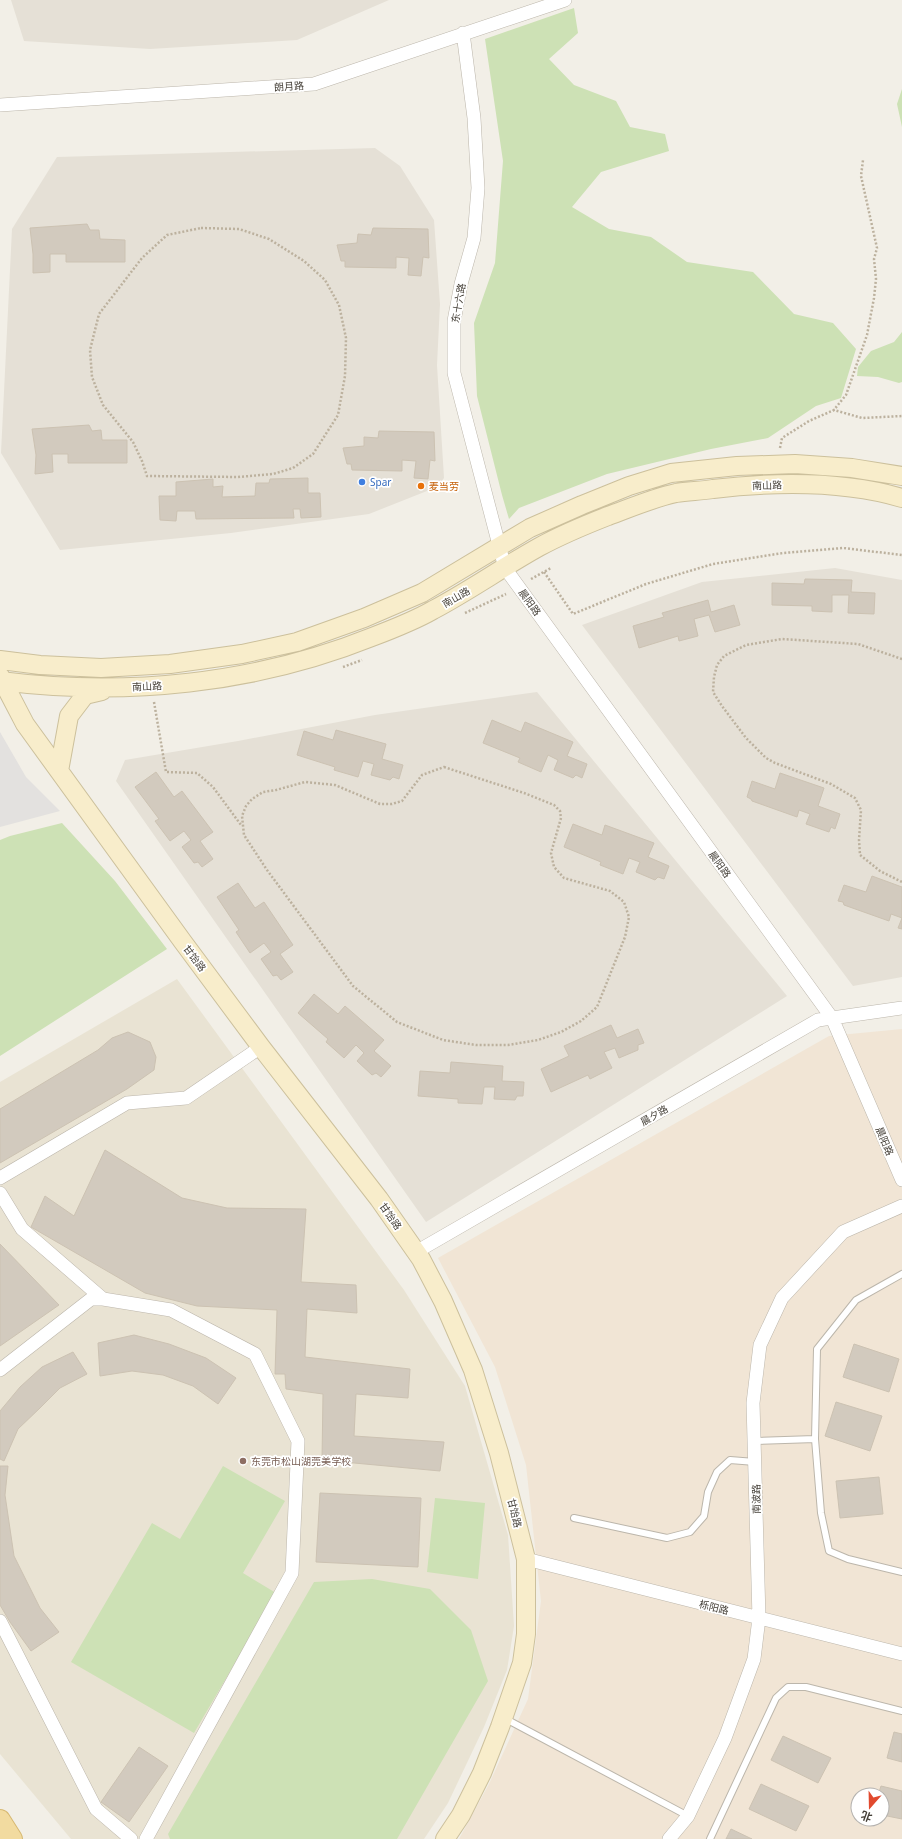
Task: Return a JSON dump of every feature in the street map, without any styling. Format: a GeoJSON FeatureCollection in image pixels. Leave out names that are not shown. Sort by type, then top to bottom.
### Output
{"type":"FeatureCollection","features":[{"type":"Feature","properties":{"kind":"main road","name":"南山路"},"geometry":{"type":"LineString","coordinates":[[0,660],[40,665],[101,668],[170,664],[242,654],[290,644],[364,618],[422,593],[530,528],[629,486],[664,475],[737,466],[795,464],[852,468],[902,476]]}},
{"type":"Feature","properties":{"kind":"main road","name":"南山路"},"geometry":{"type":"LineString","coordinates":[[1,679],[38,686],[111,688],[173,685],[246,675],[302,662],[372,637],[432,611],[540,546],[635,506],[676,494],[738,486],[795,485],[850,488],[902,498]]}},
{"type":"Feature","properties":{"kind":"main road","name":"甘饴路"},"geometry":{"type":"LineString","coordinates":[[1,679],[25,724],[58,771],[261,1047],[379,1198],[416,1252],[443,1301],[473,1370],[499,1453],[526,1559],[526,1634],[522,1663],[504,1718],[482,1773],[446,1839]]}},
{"type":"Feature","properties":{"kind":"main road"},"geometry":{"type":"LineString","coordinates":[[58,771],[69,716],[85,695],[111,688]]}},
{"type":"Feature","properties":{"kind":"main road"},"geometry":{"type":"LineString","coordinates":[[0,1820],[12,1839]]}},
{"type":"Feature","properties":{"kind":"street","name":"朗月路"},"geometry":{"type":"LineString","coordinates":[[0,105],[314,84],[463,33],[566,0]]}},
{"type":"Feature","properties":{"kind":"street","name":"东十六路"},"geometry":{"type":"LineString","coordinates":[[463,33],[474,118],[478,188],[474,238],[461,284],[454,321],[454,373],[505,568]]}},
{"type":"Feature","properties":{"kind":"street","name":"晨阳路"},"geometry":{"type":"LineString","coordinates":[[505,568],[832,1018],[902,1180]]}},
{"type":"Feature","properties":{"kind":"street","name":"晨夕路"},"geometry":{"type":"LineString","coordinates":[[416,1252],[818,1020],[902,1008]]}},
{"type":"Feature","properties":{"kind":"street"},"geometry":{"type":"LineString","coordinates":[[0,1178],[127,1102],[186,1098],[261,1047]]}},
{"type":"Feature","properties":{"kind":"street"},"geometry":{"type":"LineString","coordinates":[[0,1193],[22,1229],[103,1299]]}},
{"type":"Feature","properties":{"kind":"street","name":"南波路"},"geometry":{"type":"LineString","coordinates":[[669,1839],[688,1816],[725,1738],[754,1660],[759,1618],[753,1403],[760,1345],[782,1298],[843,1232],[902,1206]]}},
{"type":"Feature","properties":{"kind":"street"},"geometry":{"type":"LineString","coordinates":[[0,1370],[91,1299],[103,1299],[171,1310],[255,1354],[298,1441],[292,1572],[146,1839]]}},
{"type":"Feature","properties":{"kind":"street","name":"栎阳路"},"geometry":{"type":"LineString","coordinates":[[526,1559],[902,1654]]}},
{"type":"Feature","properties":{"kind":"street"},"geometry":{"type":"LineString","coordinates":[[0,1621],[96,1809],[132,1839]]}},
{"type":"Feature","properties":{"kind":"lane"},"geometry":{"type":"LineString","coordinates":[[902,1274],[856,1300],[817,1349],[815,1439],[821,1513],[829,1551],[848,1559],[902,1572]]}},
{"type":"Feature","properties":{"kind":"lane"},"geometry":{"type":"LineString","coordinates":[[754,1440],[815,1439]]}},
{"type":"Feature","properties":{"kind":"lane"},"geometry":{"type":"LineString","coordinates":[[574,1518],[667,1538],[690,1532],[704,1516],[708,1492],[716,1472],[730,1460],[755,1462]]}},
{"type":"Feature","properties":{"kind":"lane"},"geometry":{"type":"LineString","coordinates":[[710,1839],[776,1698],[788,1687],[806,1687],[902,1711]]}},
{"type":"Feature","properties":{"kind":"lane"},"geometry":{"type":"LineString","coordinates":[[504,1718],[688,1816]]}},
{"type":"Feature","properties":{"kind":"path"},"geometry":{"type":"LineString","coordinates":[[776,464],[782,438],[809,421],[833,411],[846,395],[866,335],[876,279],[874,259],[877,248],[862,183],[861,176],[863,160]]}},
{"type":"Feature","properties":{"kind":"path"},"geometry":{"type":"LineString","coordinates":[[201,228],[239,229],[269,239],[304,261],[325,280],[339,305],[346,338],[345,376],[338,415],[313,454],[293,468],[273,474],[238,477],[147,476],[133,442],[103,405],[92,377],[90,350],[99,314],[142,258],[167,235],[201,228]]}},
{"type":"Feature","properties":{"kind":"path"},"geometry":{"type":"LineString","coordinates":[[833,411],[862,418],[902,416]]}},
{"type":"Feature","properties":{"kind":"path"},"geometry":{"type":"LineString","coordinates":[[544,572],[573,614],[646,584],[714,564],[783,553],[843,548],[902,555]]}},
{"type":"Feature","properties":{"kind":"path"},"geometry":{"type":"LineString","coordinates":[[902,659],[858,644],[782,639],[746,645],[724,656],[717,665],[713,692],[746,738],[774,764],[831,784],[855,798],[861,810],[859,840],[860,855],[880,872],[902,882]]}},
{"type":"Feature","properties":{"kind":"path"},"geometry":{"type":"LineString","coordinates":[[152,686],[166,772],[197,773],[213,787],[242,825],[244,835],[267,870],[353,986],[397,1022],[443,1040],[476,1045],[508,1045],[538,1040],[561,1032],[581,1021],[597,1007],[625,937],[629,917],[624,902],[610,891],[564,878],[554,867],[551,853],[561,818],[560,811],[554,805],[524,793],[444,767],[422,775],[402,801],[392,804],[380,804],[335,786],[305,782],[263,792],[252,799],[246,806],[242,825]]}},
{"type":"Feature","properties":{"kind":"shaded area"},"geometry":{"type":"Polygon","coordinates":[[[11,0],[389,0],[297,40],[150,49],[24,41],[11,0]]]}},
{"type":"Feature","properties":{"kind":"shaded area"},"geometry":{"type":"Polygon","coordinates":[[[375,148],[400,166],[434,220],[440,304],[437,365],[444,478],[437,487],[369,514],[231,533],[60,550],[1,453],[12,229],[57,157],[375,148]]]}},
{"type":"Feature","properties":{"kind":"shaded area"},"geometry":{"type":"Polygon","coordinates":[[[835,568],[902,580],[902,977],[853,986],[582,625],[702,582],[835,568]]]}},
{"type":"Feature","properties":{"kind":"shaded area"},"geometry":{"type":"Polygon","coordinates":[[[537,692],[787,996],[426,1222],[116,781],[125,760],[238,741],[375,715],[537,692]]]}},
{"type":"Feature","properties":{"kind":"shaded area"},"geometry":{"type":"Polygon","coordinates":[[[0,732],[26,777],[60,811],[0,827],[0,732]]]}},
{"type":"Feature","properties":{"kind":"shaded area","name":"东莞市松山湖莞美学校"},"geometry":{"type":"Polygon","coordinates":[[[177,979],[404,1290],[465,1386],[508,1535],[514,1626],[507,1670],[484,1727],[448,1803],[424,1839],[71,1839],[0,1754],[0,1082],[177,979]]]}},
{"type":"Feature","properties":{"kind":"shaded area"},"geometry":{"type":"Polygon","coordinates":[[[902,1029],[902,1839],[459,1839],[489,1784],[528,1699],[541,1601],[526,1465],[495,1367],[438,1258],[829,1036],[902,1029]]]}},
{"type":"Feature","properties":{"kind":"green space"},"geometry":{"type":"Polygon","coordinates":[[[574,8],[578,33],[549,59],[574,85],[616,101],[630,127],[665,134],[669,151],[601,172],[572,207],[609,229],[651,237],[687,262],[753,272],[794,314],[833,323],[856,349],[841,398],[816,406],[768,438],[711,449],[607,474],[519,508],[509,519],[477,396],[474,323],[495,263],[503,161],[485,39],[574,8]]]}},
{"type":"Feature","properties":{"kind":"green space"},"geometry":{"type":"Polygon","coordinates":[[[902,89],[902,127],[897,104],[902,89]]]}},
{"type":"Feature","properties":{"kind":"green space"},"geometry":{"type":"Polygon","coordinates":[[[902,332],[902,382],[899,383],[878,377],[857,376],[858,367],[871,351],[894,342],[902,332]]]}},
{"type":"Feature","properties":{"kind":"green space"},"geometry":{"type":"Polygon","coordinates":[[[62,823],[115,881],[167,949],[0,1056],[0,840],[10,836],[62,823]]]}},
{"type":"Feature","properties":{"kind":"green space"},"geometry":{"type":"Polygon","coordinates":[[[223,1466],[285,1501],[243,1573],[276,1593],[194,1733],[71,1662],[152,1523],[180,1539],[223,1466]]]}},
{"type":"Feature","properties":{"kind":"green space"},"geometry":{"type":"Polygon","coordinates":[[[435,1498],[485,1503],[478,1579],[427,1572],[435,1498]]]}},
{"type":"Feature","properties":{"kind":"green space"},"geometry":{"type":"Polygon","coordinates":[[[372,1579],[430,1589],[471,1630],[488,1681],[397,1839],[170,1839],[168,1834],[314,1582],[372,1579]]]}},
{"type":"Feature","properties":{"kind":"building"},"geometry":{"type":"Polygon","coordinates":[[[87,224],[90,230],[99,230],[100,239],[125,240],[125,262],[66,262],[66,254],[50,254],[50,272],[33,273],[33,254],[30,228],[87,224]]]}},
{"type":"Feature","properties":{"kind":"building"},"geometry":{"type":"Polygon","coordinates":[[[373,228],[428,229],[429,258],[423,257],[421,276],[408,275],[409,258],[396,257],[396,268],[345,267],[345,261],[341,261],[337,245],[357,243],[358,234],[371,235],[373,228]]]}},
{"type":"Feature","properties":{"kind":"building"},"geometry":{"type":"Polygon","coordinates":[[[89,425],[92,431],[101,430],[102,440],[127,440],[127,463],[68,463],[68,454],[52,454],[53,472],[35,474],[36,455],[32,429],[89,425]]]}},
{"type":"Feature","properties":{"kind":"building"},"geometry":{"type":"Polygon","coordinates":[[[379,431],[434,432],[435,461],[430,460],[428,479],[414,478],[416,461],[402,460],[402,471],[352,470],[351,464],[347,464],[343,448],[364,446],[364,437],[378,438],[379,431]]]}},
{"type":"Feature","properties":{"kind":"building"},"geometry":{"type":"Polygon","coordinates":[[[308,478],[308,493],[320,493],[321,517],[301,518],[300,509],[293,509],[294,518],[196,519],[195,511],[177,511],[176,521],[160,520],[159,496],[176,496],[176,482],[213,479],[213,487],[223,486],[222,497],[255,496],[256,483],[269,483],[270,479],[308,478]]]}},
{"type":"Feature","properties":{"kind":"building"},"geometry":{"type":"Polygon","coordinates":[[[805,579],[852,580],[851,592],[875,593],[874,614],[848,613],[849,595],[832,595],[832,612],[812,611],[812,606],[772,605],[772,583],[804,584],[805,579]]]}},
{"type":"Feature","properties":{"kind":"building"},"geometry":{"type":"Polygon","coordinates":[[[708,600],[711,612],[734,605],[740,625],[715,632],[709,615],[694,619],[698,636],[679,641],[678,636],[639,648],[633,626],[664,617],[662,613],[708,600]]]}},
{"type":"Feature","properties":{"kind":"building"},"geometry":{"type":"Polygon","coordinates":[[[492,720],[521,732],[525,722],[573,742],[567,756],[587,764],[582,778],[576,775],[573,778],[554,770],[558,760],[548,755],[541,772],[518,762],[520,758],[483,743],[492,720]]]}},
{"type":"Feature","properties":{"kind":"building"},"geometry":{"type":"Polygon","coordinates":[[[336,730],[386,744],[382,759],[403,765],[399,779],[393,777],[390,780],[371,775],[374,764],[363,761],[358,777],[334,770],[335,767],[297,755],[304,731],[333,740],[336,730]]]}},
{"type":"Feature","properties":{"kind":"building"},"geometry":{"type":"Polygon","coordinates":[[[156,772],[174,797],[182,791],[213,832],[200,841],[213,859],[202,867],[198,862],[194,863],[182,847],[191,840],[184,831],[170,841],[155,821],[159,819],[135,787],[156,772]]]}},
{"type":"Feature","properties":{"kind":"building"},"geometry":{"type":"Polygon","coordinates":[[[780,773],[824,788],[818,806],[840,814],[835,829],[831,827],[829,832],[806,824],[810,814],[799,810],[797,817],[752,801],[747,797],[752,781],[775,789],[780,773]]]}},
{"type":"Feature","properties":{"kind":"building"},"geometry":{"type":"Polygon","coordinates":[[[573,824],[602,835],[605,825],[654,843],[648,857],[669,866],[664,879],[658,877],[655,880],[636,872],[640,862],[629,858],[623,874],[600,865],[601,862],[564,847],[573,824]]]}},
{"type":"Feature","properties":{"kind":"building"},"geometry":{"type":"Polygon","coordinates":[[[872,876],[902,887],[902,918],[891,914],[889,921],[844,905],[843,902],[838,901],[844,885],[866,892],[872,876]]]}},
{"type":"Feature","properties":{"kind":"building"},"geometry":{"type":"Polygon","coordinates":[[[238,883],[255,908],[264,902],[293,945],[280,954],[293,972],[281,980],[277,975],[273,976],[261,959],[271,952],[264,943],[250,953],[236,932],[239,930],[217,897],[238,883]]]}},
{"type":"Feature","properties":{"kind":"building"},"geometry":{"type":"Polygon","coordinates":[[[902,918],[902,929],[898,928],[902,918]]]}},
{"type":"Feature","properties":{"kind":"building"},"geometry":{"type":"Polygon","coordinates":[[[314,994],[338,1014],[345,1006],[384,1040],[374,1051],[391,1066],[381,1077],[376,1073],[372,1075],[357,1061],[364,1053],[356,1045],[344,1058],[326,1042],[328,1039],[298,1013],[314,994]]]}},
{"type":"Feature","properties":{"kind":"building"},"geometry":{"type":"Polygon","coordinates":[[[611,1025],[617,1038],[638,1029],[644,1043],[638,1045],[638,1050],[619,1058],[615,1048],[604,1052],[612,1068],[590,1079],[588,1075],[551,1092],[541,1069],[569,1056],[564,1046],[611,1025]]]}},
{"type":"Feature","properties":{"kind":"building"},"geometry":{"type":"Polygon","coordinates":[[[128,1032],[150,1042],[156,1057],[154,1070],[127,1089],[0,1163],[0,1109],[98,1050],[112,1038],[128,1032]]]}},
{"type":"Feature","properties":{"kind":"building"},"geometry":{"type":"Polygon","coordinates":[[[451,1062],[503,1066],[502,1081],[524,1082],[523,1096],[517,1096],[515,1100],[494,1099],[495,1087],[484,1087],[482,1104],[458,1103],[458,1099],[418,1096],[420,1071],[450,1073],[451,1062]]]}},
{"type":"Feature","properties":{"kind":"building"},"geometry":{"type":"Polygon","coordinates":[[[105,1150],[182,1198],[227,1208],[306,1209],[301,1282],[356,1285],[357,1313],[307,1309],[305,1357],[410,1369],[408,1398],[356,1394],[354,1436],[444,1442],[440,1471],[322,1460],[323,1394],[286,1389],[285,1374],[275,1374],[277,1310],[197,1306],[145,1293],[31,1227],[45,1196],[74,1216],[105,1150]]]}},
{"type":"Feature","properties":{"kind":"building"},"geometry":{"type":"Polygon","coordinates":[[[0,1244],[59,1305],[0,1346],[0,1244]]]}},
{"type":"Feature","properties":{"kind":"building"},"geometry":{"type":"Polygon","coordinates":[[[134,1335],[169,1344],[206,1358],[236,1378],[218,1404],[193,1386],[163,1375],[132,1371],[100,1376],[98,1343],[134,1335]]]}},
{"type":"Feature","properties":{"kind":"building"},"geometry":{"type":"Polygon","coordinates":[[[854,1344],[899,1359],[889,1392],[843,1377],[854,1344]]]}},
{"type":"Feature","properties":{"kind":"building"},"geometry":{"type":"Polygon","coordinates":[[[73,1352],[87,1374],[60,1388],[18,1429],[4,1461],[0,1459],[0,1411],[20,1387],[42,1367],[73,1352]]]}},
{"type":"Feature","properties":{"kind":"building"},"geometry":{"type":"Polygon","coordinates":[[[836,1402],[882,1416],[870,1451],[825,1436],[836,1402]]]}},
{"type":"Feature","properties":{"kind":"building"},"geometry":{"type":"Polygon","coordinates":[[[0,1466],[8,1466],[5,1495],[14,1556],[40,1608],[59,1632],[31,1651],[10,1622],[0,1605],[0,1466]]]}},
{"type":"Feature","properties":{"kind":"building"},"geometry":{"type":"Polygon","coordinates":[[[879,1477],[883,1514],[840,1518],[836,1481],[879,1477]]]}},
{"type":"Feature","properties":{"kind":"building"},"geometry":{"type":"Polygon","coordinates":[[[320,1493],[421,1498],[418,1567],[316,1562],[320,1493]]]}},
{"type":"Feature","properties":{"kind":"building"},"geometry":{"type":"Polygon","coordinates":[[[894,1732],[902,1734],[902,1762],[887,1758],[894,1732]]]}},
{"type":"Feature","properties":{"kind":"building"},"geometry":{"type":"Polygon","coordinates":[[[783,1736],[831,1758],[818,1783],[771,1760],[783,1736]]]}},
{"type":"Feature","properties":{"kind":"building"},"geometry":{"type":"Polygon","coordinates":[[[139,1747],[168,1766],[129,1822],[101,1802],[139,1747]]]}},
{"type":"Feature","properties":{"kind":"building"},"geometry":{"type":"Polygon","coordinates":[[[761,1784],[809,1806],[796,1831],[749,1809],[761,1784]]]}},
{"type":"Feature","properties":{"kind":"building"},"geometry":{"type":"Polygon","coordinates":[[[890,1788],[902,1791],[902,1819],[890,1817],[890,1788]]]}},
{"type":"Feature","properties":{"kind":"building"},"geometry":{"type":"Polygon","coordinates":[[[731,1829],[752,1839],[726,1839],[731,1829]]]}},
{"type":"Feature","properties":{"kind":"place","name":"Spar"},"geometry":{"type":"Point","coordinates":[362,482]}},
{"type":"Feature","properties":{"kind":"place","name":"麦当劳"},"geometry":{"type":"Point","coordinates":[421,486]}},
{"type":"Feature","properties":{"kind":"place","name":"东莞市松山湖莞美学校"},"geometry":{"type":"Point","coordinates":[243,1461]}}]}
